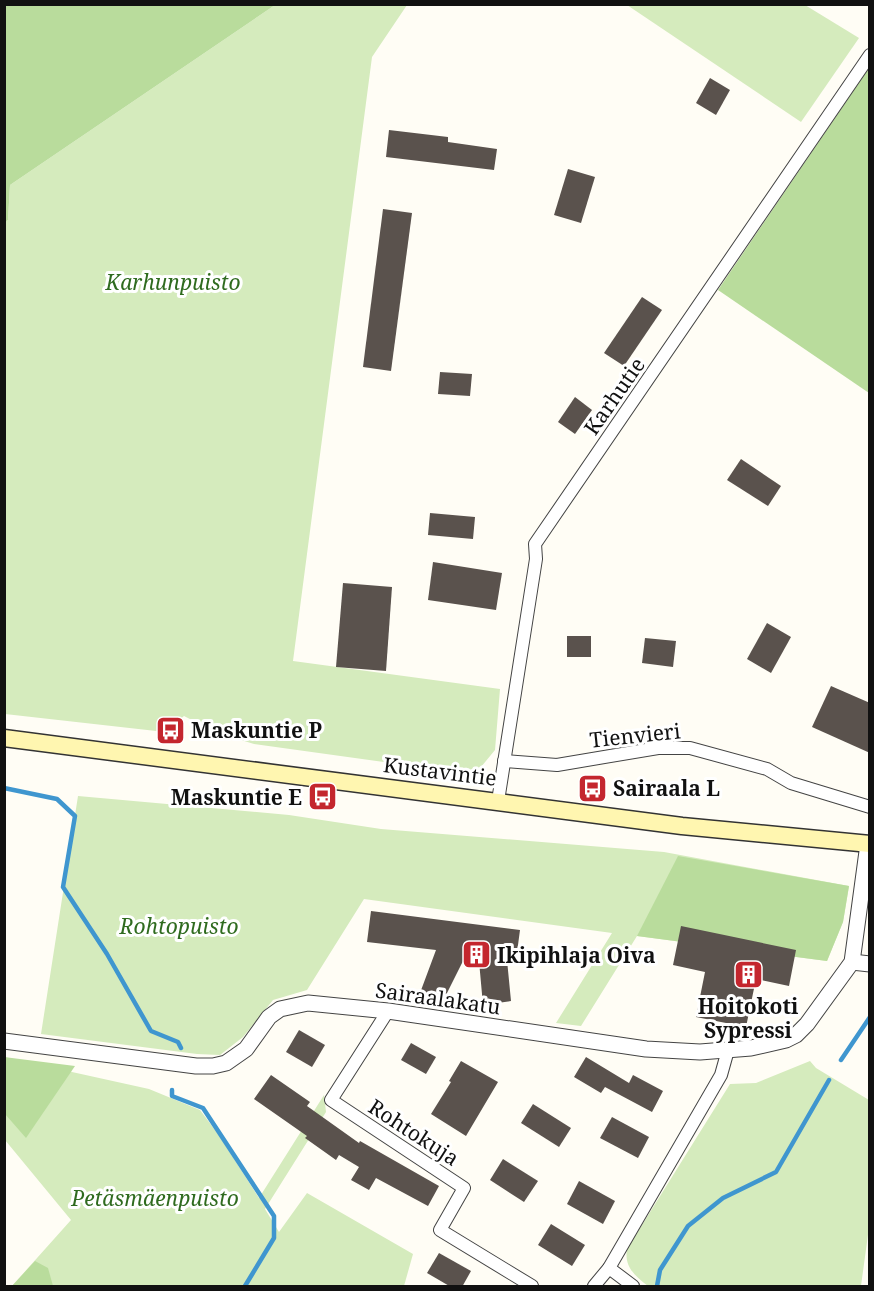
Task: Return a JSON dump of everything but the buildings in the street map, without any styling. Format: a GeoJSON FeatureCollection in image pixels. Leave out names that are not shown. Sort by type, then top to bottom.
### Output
{"type":"FeatureCollection","features":[{"type":"Feature","properties":{"kind":"main road","name":"Kustavintie"},"geometry":{"type":"LineString","coordinates":[[4,738],[682,826],[869,844]]}},
{"type":"Feature","properties":{"kind":"street","name":"Karhutie"},"geometry":{"type":"LineString","coordinates":[[498,801],[536,559],[535,544],[870,55]]}},
{"type":"Feature","properties":{"kind":"street","name":"Tienvieri"},"geometry":{"type":"LineString","coordinates":[[504,761],[558,765],[658,748],[690,748],[767,769],[791,783],[870,807]]}},
{"type":"Feature","properties":{"kind":"street","name":"Sairaalakatu"},"geometry":{"type":"LineString","coordinates":[[4,1041],[196,1066],[213,1066],[226,1063],[246,1049],[268,1017],[287,1007],[316,1003],[388,1011],[645,1049],[700,1052],[771,1045],[796,1035],[807,1024],[852,962],[869,844]]}},
{"type":"Feature","properties":{"kind":"street"},"geometry":{"type":"LineString","coordinates":[[852,962],[870,964]]}},
{"type":"Feature","properties":{"kind":"street","name":"Rohtokuja"},"geometry":{"type":"LineString","coordinates":[[388,1011],[331,1100],[464,1188],[440,1230],[532,1287]]}},
{"type":"Feature","properties":{"kind":"street"},"geometry":{"type":"LineString","coordinates":[[594,1287],[609,1268],[721,1075],[728,1050]]}},
{"type":"Feature","properties":{"kind":"street"},"geometry":{"type":"LineString","coordinates":[[609,1268],[633,1287]]}},
{"type":"Feature","properties":{"kind":"green space"},"geometry":{"type":"Polygon","coordinates":[[[5,4],[275,5],[10,185],[8,220],[5,222],[5,4]]]}},
{"type":"Feature","properties":{"kind":"green space","name":"Karhunpuisto"},"geometry":{"type":"Polygon","coordinates":[[[275,5],[407,5],[372,57],[293,661],[500,689],[495,750],[481,767],[463,773],[254,744],[215,732],[184,716],[165,732],[5,714],[4,222],[8,220],[10,185],[275,5]]]}},
{"type":"Feature","properties":{"kind":"green space"},"geometry":{"type":"Polygon","coordinates":[[[627,5],[805,5],[859,38],[801,122],[627,5]]]}},
{"type":"Feature","properties":{"kind":"green space"},"geometry":{"type":"Polygon","coordinates":[[[869,68],[869,393],[718,290],[869,68]]]}},
{"type":"Feature","properties":{"kind":"green space","name":"Rohtopuisto"},"geometry":{"type":"Polygon","coordinates":[[[78,796],[289,815],[381,829],[664,852],[849,886],[843,922],[827,961],[637,936],[581,1026],[556,1023],[612,933],[364,899],[307,990],[273,1000],[243,1037],[220,1055],[197,1054],[41,1034],[78,796]]]}},
{"type":"Feature","properties":{"kind":"green space"},"geometry":{"type":"Polygon","coordinates":[[[678,856],[849,886],[843,922],[827,961],[637,936],[678,856]]]}},
{"type":"Feature","properties":{"kind":"green space","name":"Petäsmäenpuisto"},"geometry":{"type":"Polygon","coordinates":[[[4,1057],[149,1089],[200,1110],[259,1198],[324,1095],[326,1112],[265,1209],[279,1232],[307,1193],[413,1254],[404,1286],[12,1286],[71,1220],[5,1140],[4,1057]]]}},
{"type":"Feature","properties":{"kind":"green space"},"geometry":{"type":"Polygon","coordinates":[[[4,1057],[75,1066],[26,1138],[5,1114],[4,1057]]]}},
{"type":"Feature","properties":{"kind":"green space"},"geometry":{"type":"Polygon","coordinates":[[[810,1061],[816,1068],[869,1100],[870,1220],[861,1286],[648,1286],[635,1275],[629,1266],[627,1249],[730,1084],[756,1083],[810,1061]]]}},
{"type":"Feature","properties":{"kind":"green space"},"geometry":{"type":"Polygon","coordinates":[[[35,1261],[48,1268],[53,1286],[12,1286],[35,1261]]]}},
{"type":"Feature","properties":{"kind":"waterway"},"geometry":{"type":"LineString","coordinates":[[4,788],[57,799],[75,816],[63,887],[107,954],[151,1031],[178,1042],[181,1048]]}},
{"type":"Feature","properties":{"kind":"waterway"},"geometry":{"type":"LineString","coordinates":[[841,1060],[870,1017]]}},
{"type":"Feature","properties":{"kind":"waterway"},"geometry":{"type":"LineString","coordinates":[[657,1286],[660,1270],[688,1226],[723,1198],[776,1172],[829,1080]]}},
{"type":"Feature","properties":{"kind":"waterway"},"geometry":{"type":"LineString","coordinates":[[172,1090],[172,1096],[203,1108],[274,1216],[274,1238],[245,1286]]}},
{"type":"Feature","properties":{"kind":"place","name":"Maskuntie P"},"geometry":{"type":"Point","coordinates":[170,730]}},
{"type":"Feature","properties":{"kind":"place","name":"Sairaala L"},"geometry":{"type":"Point","coordinates":[592,788]}},
{"type":"Feature","properties":{"kind":"place","name":"Maskuntie E"},"geometry":{"type":"Point","coordinates":[323,797]}},
{"type":"Feature","properties":{"kind":"place","name":"Ikipihlaja Oiva"},"geometry":{"type":"Point","coordinates":[476,955]}},
{"type":"Feature","properties":{"kind":"place","name":"Hoitokoti Sypressi"},"geometry":{"type":"Point","coordinates":[748,975]}}]}
